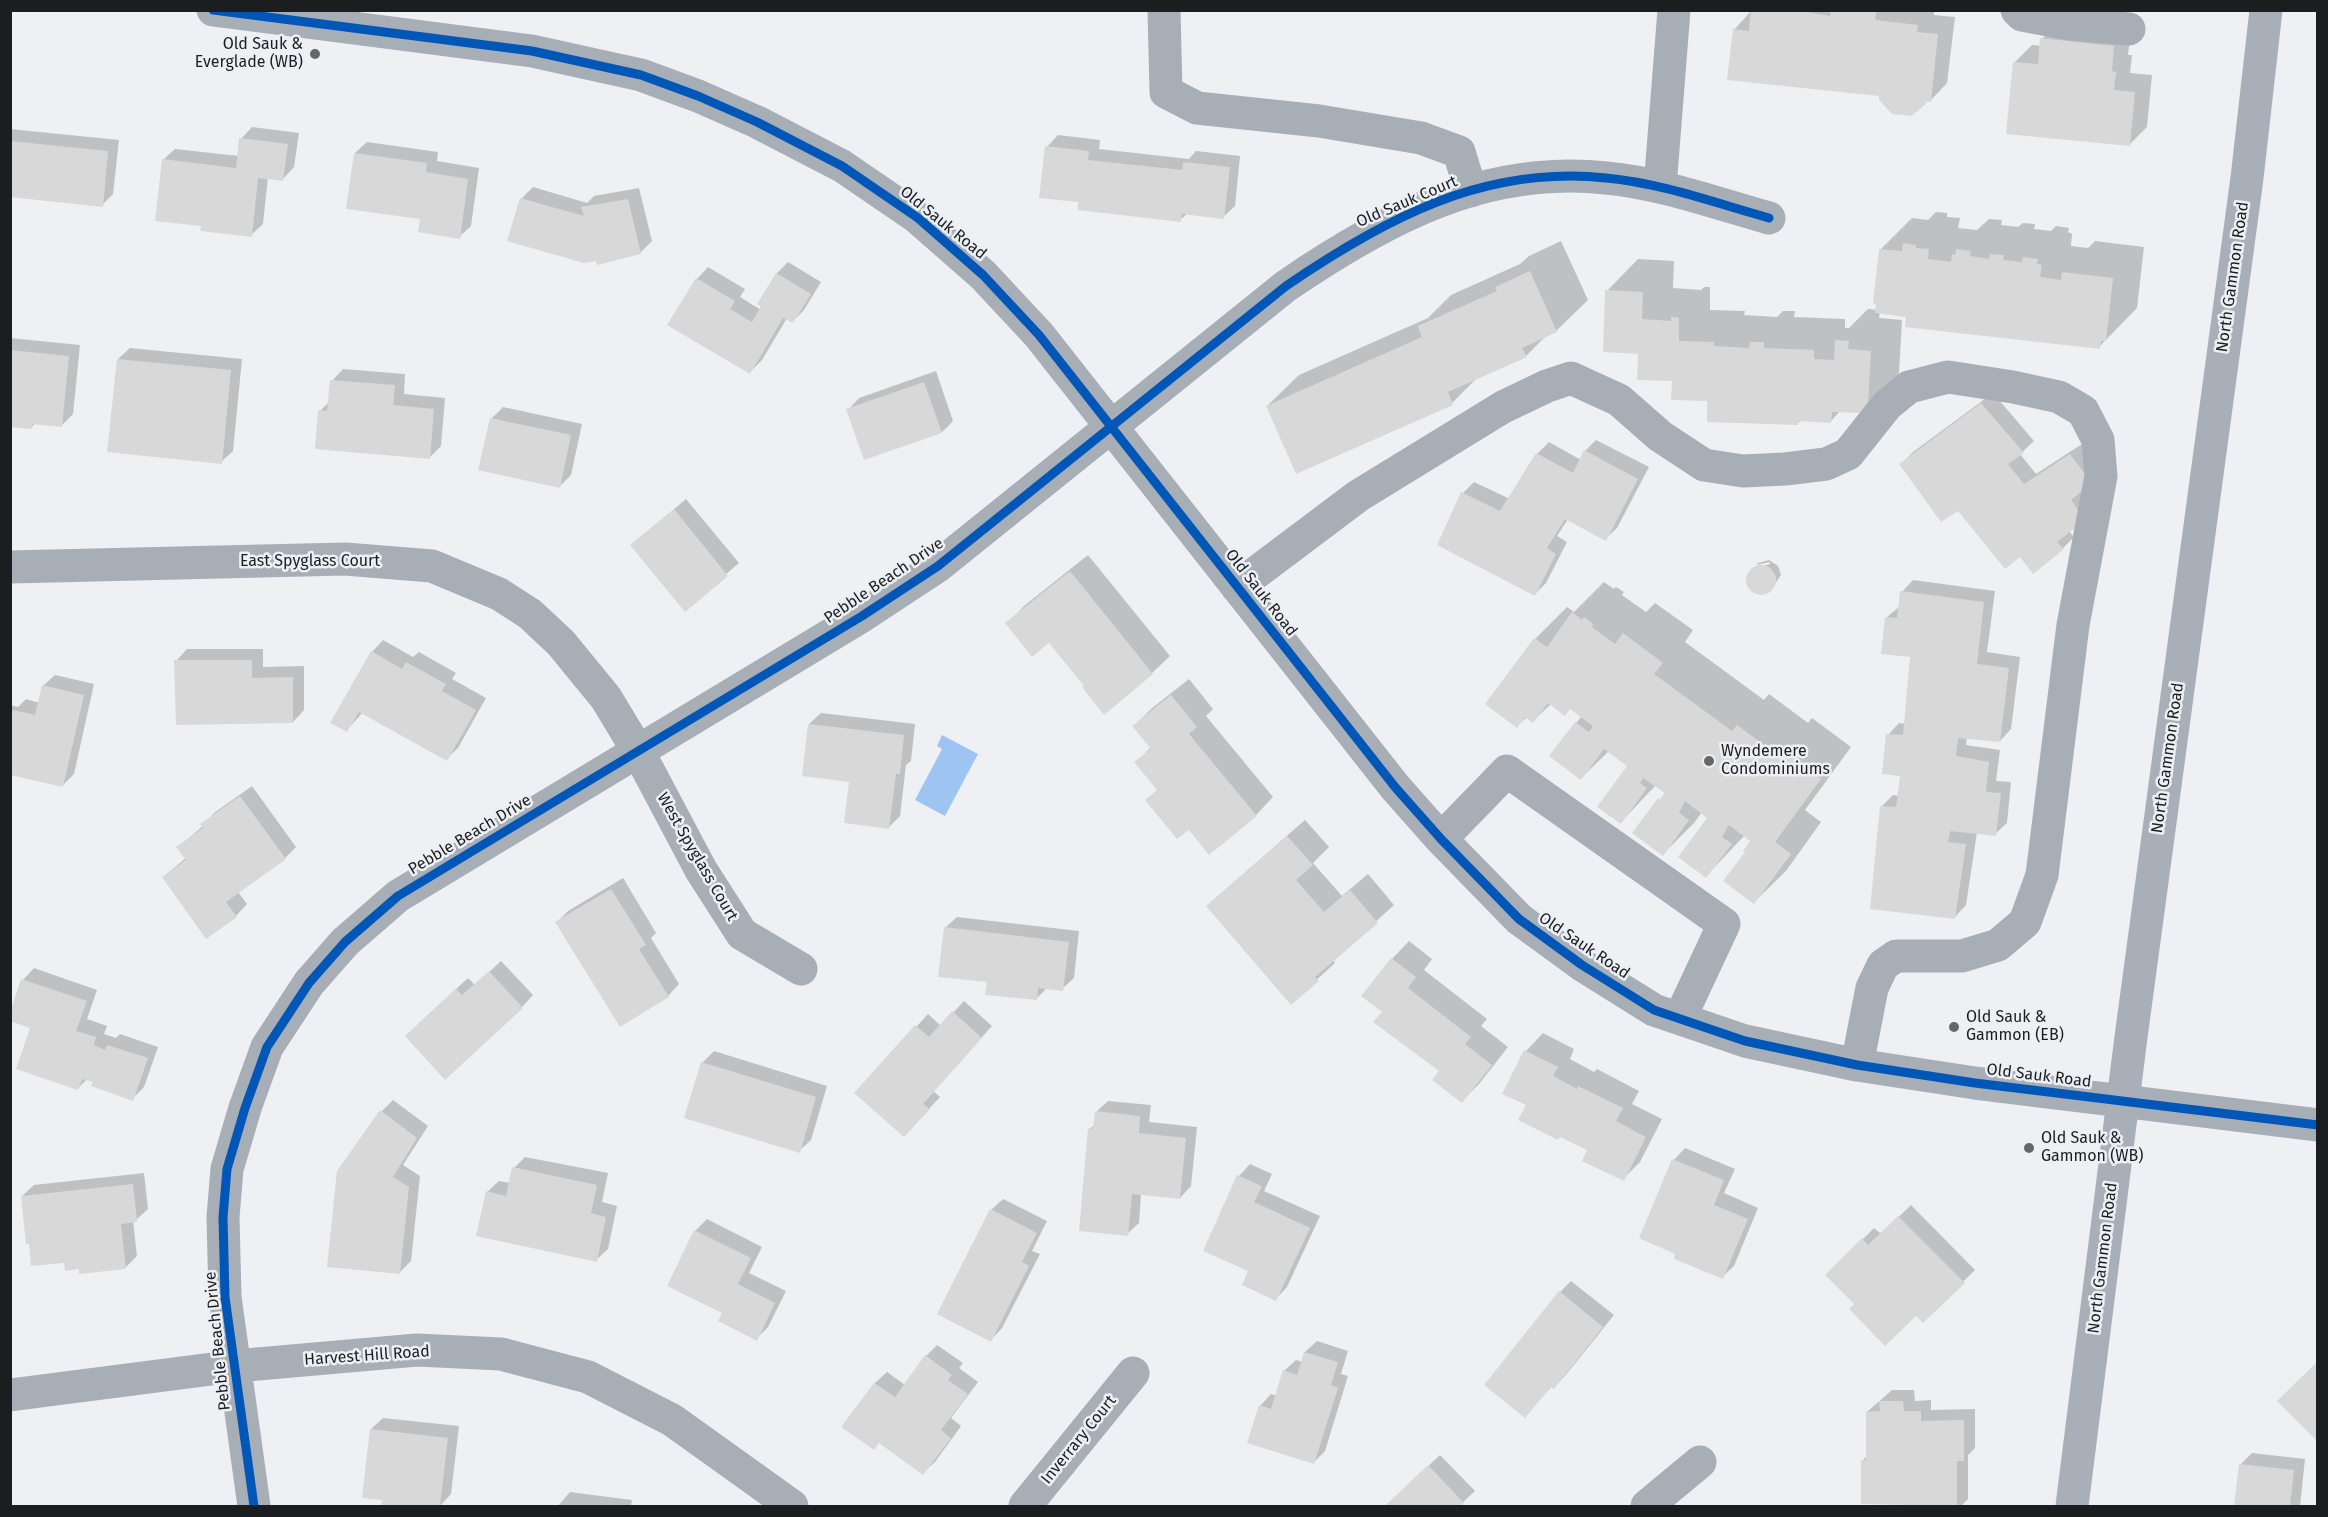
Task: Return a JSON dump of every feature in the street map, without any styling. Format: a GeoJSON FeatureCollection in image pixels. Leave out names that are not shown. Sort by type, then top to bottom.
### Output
{"type":"FeatureCollection","features":[{"type":"Feature","properties":{"kind":"main road","name":"North Gammon Road"},"geometry":{"type":"LineString","coordinates":[[2072,1506],[2123,1101],[2247,178],[2266,10]]}},
{"type":"Feature","properties":{"kind":"street","name":"Old Sauk Road"},"geometry":{"type":"LineString","coordinates":[[213,10],[316,17],[532,51],[641,75],[698,96],[757,122],[842,166],[926,225],[983,275],[1039,335],[1395,787],[1441,839],[1519,919],[1582,965],[1654,1010],[1745,1041],[1857,1065],[1975,1083],[2318,1125]]}},
{"type":"Feature","properties":{"kind":"street"},"geometry":{"type":"LineString","coordinates":[[1164,10],[1166,92],[1197,108],[1320,121],[1421,138],[1459,152],[1471,191]]}},
{"type":"Feature","properties":{"kind":"street"},"geometry":{"type":"LineString","coordinates":[[1660,187],[1674,10]]}},
{"type":"Feature","properties":{"kind":"street"},"geometry":{"type":"LineString","coordinates":[[2017,10],[2022,15],[2070,24],[2129,29]]}},
{"type":"Feature","properties":{"kind":"street","name":"Old Sauk Court"},"geometry":{"type":"LineString","coordinates":[[1112,426],[1286,286],[1341,248],[1443,199],[1490,185],[1550,175],[1607,178],[1660,187],[1769,218]]}},
{"type":"Feature","properties":{"kind":"street"},"geometry":{"type":"LineString","coordinates":[[1237,587],[1358,496],[1503,407],[1547,386],[1571,378],[1619,400],[1660,436],[1704,465],[1743,471],[1785,470],[1826,464],[1848,454],[1887,405],[1909,387],[1948,377],[2059,397],[2083,411],[2098,440],[2101,476],[2073,625],[2042,875],[2025,922],[1998,945],[1962,956],[1896,956],[1883,965],[1872,988],[1857,1065]]}},
{"type":"Feature","properties":{"kind":"street","name":"Pebble Beach Drive"},"geometry":{"type":"LineString","coordinates":[[254,1506],[225,1297],[223,1217],[227,1169],[245,1108],[267,1047],[309,983],[345,942],[398,896],[862,616],[938,566],[1112,426]]}},
{"type":"Feature","properties":{"kind":"street","name":"East Spyglass Court"},"geometry":{"type":"LineString","coordinates":[[10,567],[345,559],[432,567],[499,594],[530,614],[561,643],[606,698],[638,751]]}},
{"type":"Feature","properties":{"kind":"street","name":"West Spyglass Court"},"geometry":{"type":"LineString","coordinates":[[638,751],[700,870],[742,934],[801,969]]}},
{"type":"Feature","properties":{"kind":"street"},"geometry":{"type":"LineString","coordinates":[[1441,839],[1507,771],[1724,924],[1680,1018]]}},
{"type":"Feature","properties":{"kind":"street","name":"Harvest Hill Road"},"geometry":{"type":"LineString","coordinates":[[10,1395],[235,1366],[417,1350],[501,1354],[588,1377],[672,1420],[792,1506]]}},
{"type":"Feature","properties":{"kind":"street","name":"Inverrary Court"},"geometry":{"type":"LineString","coordinates":[[1025,1506],[1133,1373]]}},
{"type":"Feature","properties":{"kind":"street"},"geometry":{"type":"LineString","coordinates":[[1647,1506],[1700,1462]]}},
{"type":"Feature","properties":{"kind":"water"},"geometry":{"type":"Polygon","coordinates":[[[942,735],[978,754],[945,816],[915,800],[942,749],[937,746],[942,735]]]}},
{"type":"Feature","properties":{"kind":"building"},"geometry":{"type":"Polygon","coordinates":[[[1751,10],[1795,10],[1830,16],[1831,10],[1876,12],[1875,20],[1918,25],[1917,32],[1938,34],[1931,102],[1926,102],[1911,116],[1892,114],[1879,100],[1879,96],[1727,80],[1733,29],[1749,31],[1751,10]]]}},
{"type":"Feature","properties":{"kind":"building"},"geometry":{"type":"Polygon","coordinates":[[[2040,38],[2114,46],[2112,71],[2116,72],[2114,90],[2135,92],[2130,146],[2006,134],[2013,62],[2038,64],[2040,38]]]}},
{"type":"Feature","properties":{"kind":"building"},"geometry":{"type":"Polygon","coordinates":[[[239,138],[288,144],[283,181],[258,178],[252,237],[200,231],[201,226],[155,221],[162,159],[236,168],[239,138]]]}},
{"type":"Feature","properties":{"kind":"building"},"geometry":{"type":"Polygon","coordinates":[[[10,141],[108,151],[103,207],[10,197],[10,141]]]}},
{"type":"Feature","properties":{"kind":"building"},"geometry":{"type":"Polygon","coordinates":[[[1045,146],[1089,151],[1088,160],[1182,170],[1183,162],[1230,167],[1224,219],[1182,214],[1181,222],[1078,210],[1078,202],[1039,198],[1045,146]]]}},
{"type":"Feature","properties":{"kind":"building"},"geometry":{"type":"Polygon","coordinates":[[[354,153],[427,163],[426,172],[468,179],[460,239],[418,232],[420,219],[346,209],[354,153]]]}},
{"type":"Feature","properties":{"kind":"building"},"geometry":{"type":"Polygon","coordinates":[[[520,198],[584,216],[581,207],[628,199],[641,254],[597,265],[596,261],[584,263],[507,241],[520,198]]]}},
{"type":"Feature","properties":{"kind":"building"},"geometry":{"type":"Polygon","coordinates":[[[1903,243],[1916,245],[1916,248],[1929,249],[1928,259],[1951,262],[1952,254],[1955,255],[1956,249],[1971,251],[1970,256],[1989,259],[1990,254],[2004,255],[2003,260],[2022,262],[2023,257],[2038,259],[2037,264],[2042,265],[2040,277],[2061,280],[2062,272],[2113,278],[2106,341],[2101,341],[2100,349],[1905,327],[1906,317],[1875,313],[1876,304],[1873,303],[1879,249],[1902,251],[1903,243]]]}},
{"type":"Feature","properties":{"kind":"building"},"geometry":{"type":"Polygon","coordinates":[[[1530,271],[1557,332],[1522,348],[1527,357],[1448,392],[1453,405],[1296,474],[1266,406],[1422,337],[1418,326],[1497,291],[1495,287],[1530,271]]]}},
{"type":"Feature","properties":{"kind":"building"},"geometry":{"type":"Polygon","coordinates":[[[776,273],[811,294],[793,323],[783,318],[750,374],[667,325],[696,278],[735,301],[730,309],[752,322],[761,306],[757,304],[776,273]]]}},
{"type":"Feature","properties":{"kind":"building"},"geometry":{"type":"Polygon","coordinates":[[[1605,290],[1643,292],[1642,319],[1671,321],[1671,317],[1679,318],[1679,341],[1714,342],[1714,346],[1749,348],[1750,342],[1764,342],[1764,348],[1814,350],[1814,359],[1834,360],[1835,340],[1849,341],[1848,349],[1871,351],[1868,406],[1865,413],[1832,412],[1831,423],[1798,421],[1798,425],[1707,422],[1707,401],[1671,400],[1672,381],[1637,380],[1638,354],[1603,352],[1605,290]]]}},
{"type":"Feature","properties":{"kind":"building"},"geometry":{"type":"Polygon","coordinates":[[[10,350],[69,356],[62,427],[32,424],[31,429],[10,427],[10,350]]]}},
{"type":"Feature","properties":{"kind":"building"},"geometry":{"type":"Polygon","coordinates":[[[117,359],[231,370],[222,464],[107,452],[117,359]]]}},
{"type":"Feature","properties":{"kind":"building"},"geometry":{"type":"Polygon","coordinates":[[[330,380],[395,385],[393,405],[434,409],[430,459],[315,449],[318,410],[327,411],[330,380]]]}},
{"type":"Feature","properties":{"kind":"building"},"geometry":{"type":"Polygon","coordinates":[[[924,382],[942,433],[864,460],[846,409],[924,382]]]}},
{"type":"Feature","properties":{"kind":"building"},"geometry":{"type":"Polygon","coordinates":[[[1981,403],[2024,453],[2008,464],[2024,484],[2070,454],[2092,483],[2071,500],[2085,520],[2057,542],[2064,549],[2033,574],[2020,557],[2005,569],[1958,511],[1941,522],[1899,464],[1981,403]]]}},
{"type":"Feature","properties":{"kind":"building"},"geometry":{"type":"Polygon","coordinates":[[[490,418],[571,435],[560,488],[478,470],[490,418]]]}},
{"type":"Feature","properties":{"kind":"building"},"geometry":{"type":"Polygon","coordinates":[[[1584,450],[1638,479],[1606,541],[1565,519],[1547,548],[1556,554],[1535,596],[1437,545],[1461,492],[1500,511],[1536,453],[1573,473],[1584,450]]]}},
{"type":"Feature","properties":{"kind":"building"},"geometry":{"type":"Polygon","coordinates":[[[674,509],[728,576],[685,612],[630,545],[674,509]]]}},
{"type":"Feature","properties":{"kind":"building"},"geometry":{"type":"Polygon","coordinates":[[[1761,565],[1771,570],[1776,580],[1771,590],[1761,595],[1751,590],[1746,580],[1751,570],[1761,565]]]}},
{"type":"Feature","properties":{"kind":"building"},"geometry":{"type":"Polygon","coordinates":[[[1070,571],[1153,674],[1104,715],[1049,643],[1032,657],[1005,623],[1070,571]]]}},
{"type":"Feature","properties":{"kind":"building"},"geometry":{"type":"Polygon","coordinates":[[[1900,591],[1984,602],[1977,664],[2009,668],[2000,742],[1958,738],[1956,756],[1989,762],[1986,792],[2001,793],[1996,836],[1950,831],[1948,842],[1966,844],[1955,919],[1870,909],[1880,806],[1896,807],[1900,776],[1882,774],[1886,734],[1903,735],[1910,657],[1881,654],[1885,617],[1897,618],[1900,591]]]}},
{"type":"Feature","properties":{"kind":"building","name":"Wyndemere Condominiums"},"geometry":{"type":"Polygon","coordinates":[[[1572,612],[1582,620],[1584,617],[1593,624],[1592,627],[1615,644],[1623,633],[1663,663],[1654,674],[1732,731],[1737,725],[1776,754],[1780,748],[1821,779],[1775,842],[1791,854],[1754,904],[1723,881],[1745,852],[1743,851],[1750,841],[1729,825],[1722,837],[1732,844],[1706,878],[1678,857],[1707,818],[1685,801],[1679,813],[1689,820],[1663,856],[1632,833],[1658,798],[1660,800],[1665,793],[1643,778],[1640,783],[1647,788],[1621,824],[1597,807],[1627,766],[1604,749],[1581,780],[1549,756],[1575,722],[1589,732],[1593,726],[1570,709],[1565,716],[1548,703],[1533,723],[1525,717],[1517,728],[1485,704],[1534,638],[1547,647],[1572,612]]]}},
{"type":"Feature","properties":{"kind":"building"},"geometry":{"type":"Polygon","coordinates":[[[371,651],[402,669],[406,662],[446,684],[442,691],[476,710],[447,761],[359,712],[347,732],[330,723],[371,651]]]}},
{"type":"Feature","properties":{"kind":"building"},"geometry":{"type":"Polygon","coordinates":[[[174,660],[252,660],[252,678],[293,677],[293,723],[176,725],[174,660]]]}},
{"type":"Feature","properties":{"kind":"building"},"geometry":{"type":"Polygon","coordinates":[[[42,685],[84,695],[63,787],[10,775],[10,718],[13,710],[35,715],[42,685]]]}},
{"type":"Feature","properties":{"kind":"building"},"geometry":{"type":"Polygon","coordinates":[[[1171,695],[1197,727],[1189,734],[1257,816],[1209,855],[1189,830],[1177,839],[1145,800],[1157,790],[1134,762],[1151,749],[1132,726],[1171,695]]]}},
{"type":"Feature","properties":{"kind":"building"},"geometry":{"type":"Polygon","coordinates":[[[808,724],[904,735],[900,774],[896,774],[889,829],[844,823],[849,782],[802,776],[808,724]]]}},
{"type":"Feature","properties":{"kind":"building"},"geometry":{"type":"Polygon","coordinates":[[[240,796],[286,859],[226,902],[237,917],[206,939],[162,877],[186,860],[176,847],[203,828],[200,824],[240,796]]]}},
{"type":"Feature","properties":{"kind":"building"},"geometry":{"type":"Polygon","coordinates":[[[1287,836],[1313,865],[1296,880],[1324,912],[1350,890],[1378,923],[1315,977],[1319,981],[1291,1005],[1206,906],[1287,836]]]}},
{"type":"Feature","properties":{"kind":"building"},"geometry":{"type":"Polygon","coordinates":[[[611,889],[646,945],[639,949],[669,997],[620,1027],[555,922],[611,889]]]}},
{"type":"Feature","properties":{"kind":"building"},"geometry":{"type":"Polygon","coordinates":[[[944,927],[1069,942],[1063,991],[1038,988],[1037,1000],[985,995],[987,982],[938,977],[944,927]]]}},
{"type":"Feature","properties":{"kind":"building"},"geometry":{"type":"Polygon","coordinates":[[[1391,958],[1416,977],[1408,988],[1471,1037],[1465,1044],[1492,1065],[1462,1103],[1432,1080],[1439,1071],[1373,1022],[1382,1012],[1361,996],[1391,958]]]}},
{"type":"Feature","properties":{"kind":"building"},"geometry":{"type":"Polygon","coordinates":[[[489,971],[523,1008],[445,1080],[405,1036],[456,989],[462,995],[489,971]]]}},
{"type":"Feature","properties":{"kind":"building"},"geometry":{"type":"Polygon","coordinates":[[[21,979],[87,1001],[76,1031],[96,1037],[94,1045],[105,1050],[107,1045],[148,1058],[133,1101],[91,1086],[93,1082],[82,1079],[78,1090],[16,1069],[30,1028],[10,1021],[10,1012],[21,979]]]}},
{"type":"Feature","properties":{"kind":"building"},"geometry":{"type":"Polygon","coordinates":[[[952,1011],[982,1038],[923,1104],[930,1109],[904,1137],[854,1093],[915,1025],[929,1037],[952,1011]]]}},
{"type":"Feature","properties":{"kind":"building"},"geometry":{"type":"Polygon","coordinates":[[[1524,1050],[1558,1067],[1553,1076],[1577,1089],[1578,1086],[1623,1108],[1616,1121],[1646,1137],[1624,1181],[1582,1161],[1587,1150],[1560,1137],[1558,1140],[1518,1120],[1526,1105],[1502,1094],[1524,1050]]]}},
{"type":"Feature","properties":{"kind":"building"},"geometry":{"type":"Polygon","coordinates":[[[701,1062],[816,1097],[800,1153],[684,1118],[701,1062]]]}},
{"type":"Feature","properties":{"kind":"building"},"geometry":{"type":"Polygon","coordinates":[[[380,1110],[417,1138],[393,1177],[409,1187],[400,1274],[327,1267],[337,1171],[380,1110]]]}},
{"type":"Feature","properties":{"kind":"building"},"geometry":{"type":"Polygon","coordinates":[[[1095,1111],[1140,1116],[1139,1133],[1186,1138],[1180,1199],[1132,1194],[1128,1236],[1079,1231],[1088,1128],[1093,1129],[1095,1111]]]}},
{"type":"Feature","properties":{"kind":"building"},"geometry":{"type":"Polygon","coordinates":[[[1672,1159],[1724,1180],[1714,1205],[1748,1219],[1723,1279],[1674,1259],[1675,1254],[1639,1238],[1672,1159]]]}},
{"type":"Feature","properties":{"kind":"building"},"geometry":{"type":"Polygon","coordinates":[[[512,1167],[597,1185],[591,1213],[606,1217],[597,1262],[476,1236],[486,1191],[506,1196],[512,1167]]]}},
{"type":"Feature","properties":{"kind":"building"},"geometry":{"type":"Polygon","coordinates":[[[1237,1175],[1262,1186],[1254,1202],[1310,1228],[1276,1301],[1242,1285],[1248,1271],[1203,1251],[1237,1175]]]}},
{"type":"Feature","properties":{"kind":"building"},"geometry":{"type":"Polygon","coordinates":[[[133,1184],[137,1222],[121,1224],[126,1269],[79,1274],[79,1269],[65,1271],[64,1263],[31,1266],[29,1244],[26,1244],[21,1196],[133,1184]]]}},
{"type":"Feature","properties":{"kind":"building"},"geometry":{"type":"Polygon","coordinates":[[[990,1209],[1037,1233],[1022,1262],[1029,1266],[991,1342],[937,1314],[990,1209]]]}},
{"type":"Feature","properties":{"kind":"building"},"geometry":{"type":"Polygon","coordinates":[[[1898,1216],[1965,1283],[1923,1323],[1916,1316],[1885,1346],[1849,1309],[1854,1304],[1825,1275],[1862,1238],[1868,1245],[1898,1216]]]}},
{"type":"Feature","properties":{"kind":"building"},"geometry":{"type":"Polygon","coordinates":[[[694,1230],[751,1258],[738,1284],[775,1303],[757,1341],[718,1321],[722,1313],[667,1286],[694,1230]]]}},
{"type":"Feature","properties":{"kind":"building"},"geometry":{"type":"Polygon","coordinates":[[[1559,1291],[1603,1327],[1554,1389],[1551,1387],[1525,1418],[1484,1385],[1559,1291]]]}},
{"type":"Feature","properties":{"kind":"building"},"geometry":{"type":"Polygon","coordinates":[[[1304,1352],[1338,1362],[1331,1385],[1338,1388],[1314,1464],[1247,1443],[1259,1405],[1271,1409],[1283,1370],[1297,1375],[1304,1352]]]}},
{"type":"Feature","properties":{"kind":"building"},"geometry":{"type":"Polygon","coordinates":[[[925,1355],[952,1375],[948,1380],[968,1394],[941,1430],[951,1438],[923,1475],[879,1443],[874,1450],[841,1427],[874,1383],[895,1397],[925,1355]]]}},
{"type":"Feature","properties":{"kind":"building"},"geometry":{"type":"Polygon","coordinates":[[[2318,1361],[2318,1442],[2277,1401],[2318,1361]]]}},
{"type":"Feature","properties":{"kind":"building"},"geometry":{"type":"Polygon","coordinates":[[[1879,1401],[1903,1401],[1904,1411],[1921,1411],[1921,1421],[1964,1420],[1964,1461],[1957,1461],[1957,1506],[1861,1504],[1861,1460],[1866,1460],[1866,1412],[1880,1411],[1879,1401]]]}},
{"type":"Feature","properties":{"kind":"building"},"geometry":{"type":"Polygon","coordinates":[[[370,1429],[448,1438],[440,1506],[381,1506],[382,1500],[362,1498],[370,1429]]]}},
{"type":"Feature","properties":{"kind":"building"},"geometry":{"type":"Polygon","coordinates":[[[2239,1464],[2294,1470],[2290,1506],[2234,1506],[2239,1464]]]}},
{"type":"Feature","properties":{"kind":"building"},"geometry":{"type":"Polygon","coordinates":[[[1428,1465],[1464,1503],[1461,1506],[1385,1506],[1428,1465]]]}},
{"type":"Feature","properties":{"kind":"cycle path"},"geometry":{"type":"LineString","coordinates":[[213,10],[532,51],[641,75],[698,96],[757,122],[842,166],[918,218],[983,275],[1039,335],[1395,787],[1441,839],[1519,919],[1582,965],[1654,1010],[1745,1041],[1857,1065],[1975,1083],[2318,1125]]}},
{"type":"Feature","properties":{"kind":"cycle path"},"geometry":{"type":"LineString","coordinates":[[254,1506],[225,1297],[223,1217],[227,1169],[245,1108],[267,1047],[309,983],[345,942],[398,896],[862,616],[938,566],[1286,286],[1360,239],[1398,219],[1437,202],[1477,189],[1518,180],[1561,176],[1606,178],[1647,184],[1769,218]]}},
{"type":"Feature","properties":{"kind":"place","name":"Old Sauk & Everglade (WB)"},"geometry":{"type":"Point","coordinates":[315,54]}},
{"type":"Feature","properties":{"kind":"place","name":"Wyndemere Condominiums"},"geometry":{"type":"Point","coordinates":[1709,761]}},
{"type":"Feature","properties":{"kind":"place","name":"Old Sauk & Gammon (EB)"},"geometry":{"type":"Point","coordinates":[1954,1027]}},
{"type":"Feature","properties":{"kind":"place","name":"Old Sauk & Gammon (WB)"},"geometry":{"type":"Point","coordinates":[2029,1148]}}]}
